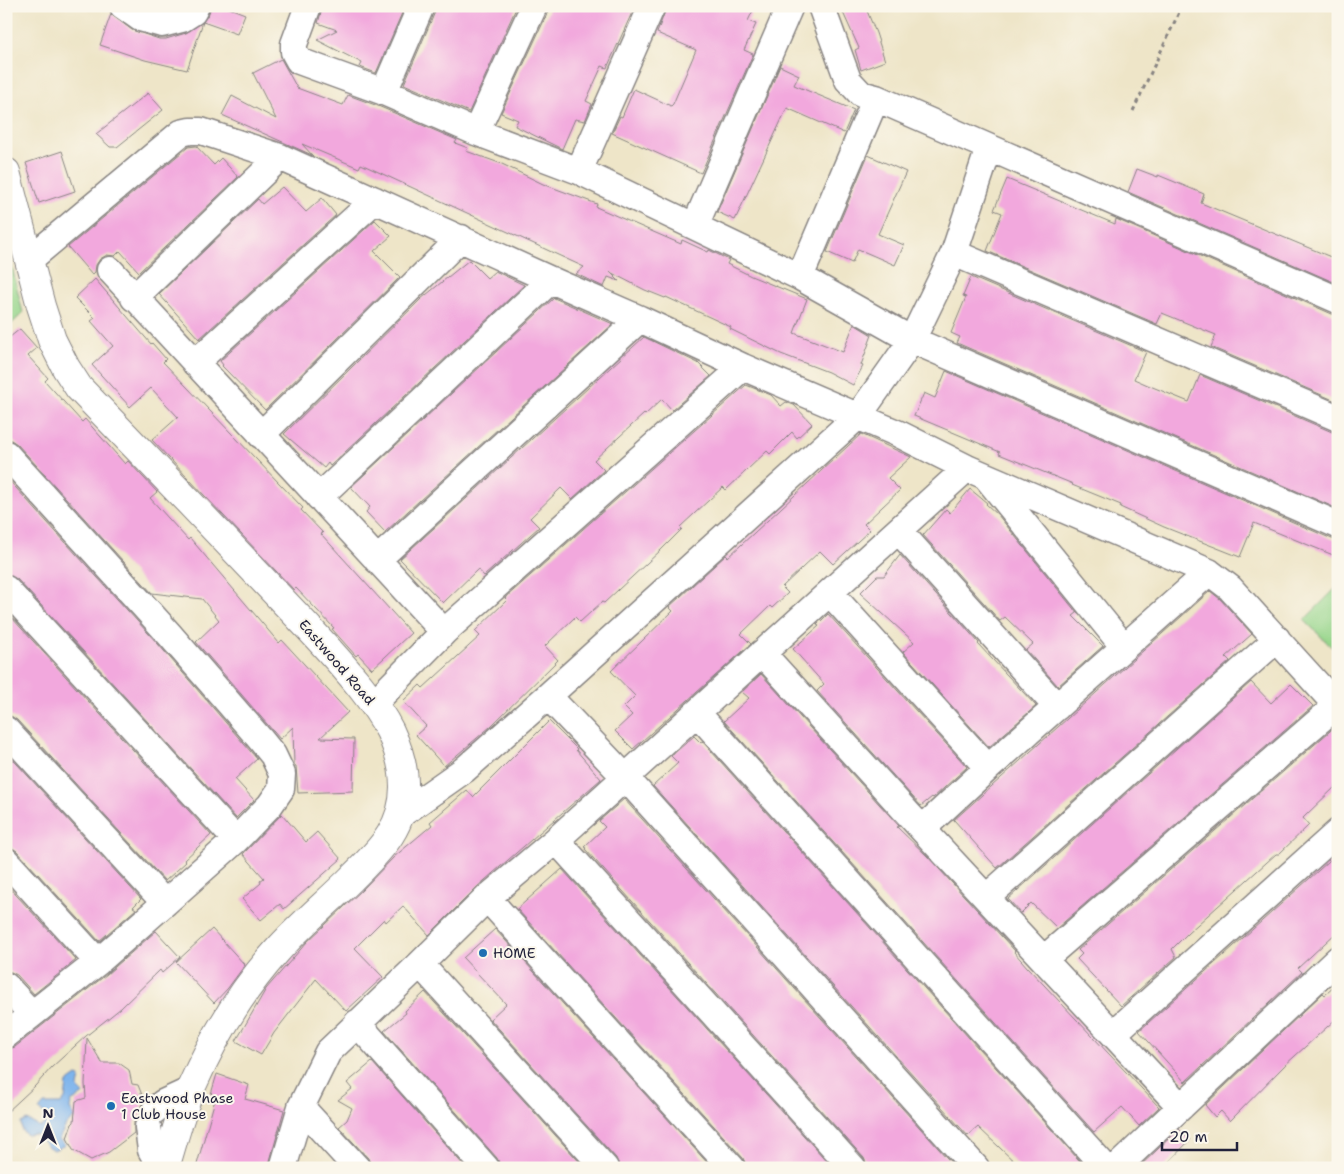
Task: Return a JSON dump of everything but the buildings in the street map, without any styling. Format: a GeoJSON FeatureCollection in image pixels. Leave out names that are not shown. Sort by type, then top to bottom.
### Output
{"type":"FeatureCollection","features":[{"type":"Feature","properties":{"kind":"main road","name":"Eastwood Road"},"geometry":{"type":"LineString","coordinates":[[7,176],[52,340],[66,368],[79,388],[312,632],[374,704],[389,729],[398,750],[403,770],[405,789],[400,816],[378,852],[278,950],[243,991],[216,1036],[190,1090],[163,1168]]}},
{"type":"Feature","properties":{"kind":"street"},"geometry":{"type":"LineString","coordinates":[[123,6],[140,18],[162,24],[182,19],[193,12],[196,6]]}},
{"type":"Feature","properties":{"kind":"street"},"geometry":{"type":"LineString","coordinates":[[308,6],[294,44],[294,52],[299,61],[384,92],[476,132],[579,171],[800,277],[912,340],[1338,525]]}},
{"type":"Feature","properties":{"kind":"street"},"geometry":{"type":"LineString","coordinates":[[384,92],[421,6]]}},
{"type":"Feature","properties":{"kind":"street"},"geometry":{"type":"LineString","coordinates":[[476,132],[534,6]]}},
{"type":"Feature","properties":{"kind":"street"},"geometry":{"type":"LineString","coordinates":[[579,171],[652,6]]}},
{"type":"Feature","properties":{"kind":"street"},"geometry":{"type":"LineString","coordinates":[[695,226],[790,6]]}},
{"type":"Feature","properties":{"kind":"street"},"geometry":{"type":"LineString","coordinates":[[821,6],[848,80],[861,94],[876,98],[1338,300]]}},
{"type":"Feature","properties":{"kind":"street"},"geometry":{"type":"LineString","coordinates":[[800,277],[876,98]]}},
{"type":"Feature","properties":{"kind":"street"},"geometry":{"type":"LineString","coordinates":[[29,260],[181,133],[201,131],[280,157],[744,367],[859,415],[976,472],[1209,572],[1230,588],[1337,707],[1044,959]]}},
{"type":"Feature","properties":{"kind":"street"},"geometry":{"type":"LineString","coordinates":[[400,816],[464,770],[859,415],[912,340],[954,253],[989,148]]}},
{"type":"Feature","properties":{"kind":"street"},"geometry":{"type":"LineString","coordinates":[[134,298],[280,157]]}},
{"type":"Feature","properties":{"kind":"street"},"geometry":{"type":"LineString","coordinates":[[194,363],[375,200]]}},
{"type":"Feature","properties":{"kind":"street"},"geometry":{"type":"LineString","coordinates":[[261,435],[461,238]]}},
{"type":"Feature","properties":{"kind":"street"},"geometry":{"type":"LineString","coordinates":[[954,253],[1338,418]]}},
{"type":"Feature","properties":{"kind":"street"},"geometry":{"type":"LineString","coordinates":[[110,270],[444,632]]}},
{"type":"Feature","properties":{"kind":"street"},"geometry":{"type":"LineString","coordinates":[[318,497],[551,280]]}},
{"type":"Feature","properties":{"kind":"street"},"geometry":{"type":"LineString","coordinates":[[377,560],[640,319]]}},
{"type":"Feature","properties":{"kind":"street"},"geometry":{"type":"LineString","coordinates":[[374,704],[444,632],[744,367]]}},
{"type":"Feature","properties":{"kind":"street"},"geometry":{"type":"LineString","coordinates":[[6,454],[169,634],[273,755],[282,774],[281,789],[270,806],[236,840],[98,962],[6,1035]]}},
{"type":"Feature","properties":{"kind":"street"},"geometry":{"type":"LineString","coordinates":[[283,1168],[301,1107],[328,1052],[487,898],[556,840],[899,531],[976,472]]}},
{"type":"Feature","properties":{"kind":"street"},"geometry":{"type":"LineString","coordinates":[[976,472],[1124,647]]}},
{"type":"Feature","properties":{"kind":"street"},"geometry":{"type":"LineString","coordinates":[[899,531],[1056,707]]}},
{"type":"Feature","properties":{"kind":"street"},"geometry":{"type":"LineString","coordinates":[[922,829],[1209,572]]}},
{"type":"Feature","properties":{"kind":"street"},"geometry":{"type":"LineString","coordinates":[[6,589],[236,840]]}},
{"type":"Feature","properties":{"kind":"street"},"geometry":{"type":"LineString","coordinates":[[830,592],[988,768]]}},
{"type":"Feature","properties":{"kind":"street"},"geometry":{"type":"LineString","coordinates":[[987,897],[1277,639]]}},
{"type":"Feature","properties":{"kind":"street"},"geometry":{"type":"LineString","coordinates":[[762,653],[922,829],[1181,1107]]}},
{"type":"Feature","properties":{"kind":"street"},"geometry":{"type":"LineString","coordinates":[[548,696],[625,777],[976,1168]]}},
{"type":"Feature","properties":{"kind":"street"},"geometry":{"type":"LineString","coordinates":[[697,713],[1106,1168]]}},
{"type":"Feature","properties":{"kind":"street"},"geometry":{"type":"LineString","coordinates":[[6,730],[166,903]]}},
{"type":"Feature","properties":{"kind":"street"},"geometry":{"type":"LineString","coordinates":[[1113,1034],[1338,832]]}},
{"type":"Feature","properties":{"kind":"street"},"geometry":{"type":"LineString","coordinates":[[556,840],[853,1168]]}},
{"type":"Feature","properties":{"kind":"street"},"geometry":{"type":"LineString","coordinates":[[6,861],[98,962]]}},
{"type":"Feature","properties":{"kind":"street"},"geometry":{"type":"LineString","coordinates":[[487,898],[732,1168]]}},
{"type":"Feature","properties":{"kind":"street"},"geometry":{"type":"LineString","coordinates":[[1116,1168],[1338,959]]}},
{"type":"Feature","properties":{"kind":"street"},"geometry":{"type":"LineString","coordinates":[[420,964],[605,1168]]}},
{"type":"Feature","properties":{"kind":"street"},"geometry":{"type":"LineString","coordinates":[[6,986],[32,1014]]}},
{"type":"Feature","properties":{"kind":"street"},"geometry":{"type":"LineString","coordinates":[[357,1023],[486,1168]]}},
{"type":"Feature","properties":{"kind":"street"},"geometry":{"type":"LineString","coordinates":[[163,1168],[150,1150],[152,1119],[163,1103],[190,1090]]}},
{"type":"Feature","properties":{"kind":"street"},"geometry":{"type":"LineString","coordinates":[[301,1107],[357,1168]]}},
{"type":"Feature","properties":{"kind":"path"},"geometry":{"type":"LineString","coordinates":[[1133,112],[1182,6]]}},
{"type":"Feature","properties":{"kind":"green space"},"geometry":{"type":"Polygon","coordinates":[[[6,242],[23,313],[6,329],[6,242]]]}},
{"type":"Feature","properties":{"kind":"green space"},"geometry":{"type":"Polygon","coordinates":[[[1338,586],[1338,653],[1304,620],[1338,586]]]}},
{"type":"Feature","properties":{"kind":"water"},"geometry":{"type":"Polygon","coordinates":[[[77,1076],[80,1077],[78,1088],[84,1094],[71,1102],[70,1109],[75,1117],[66,1125],[59,1139],[65,1145],[54,1150],[48,1147],[36,1134],[27,1135],[22,1131],[21,1123],[27,1120],[40,1127],[49,1121],[46,1115],[39,1110],[44,1104],[61,1104],[65,1099],[67,1083],[77,1076]]]}},
{"type":"Feature","properties":{"kind":"place","name":"HOME"},"geometry":{"type":"Point","coordinates":[483,953]}},
{"type":"Feature","properties":{"kind":"place","name":"Eastwood Phase 1 Club House"},"geometry":{"type":"Point","coordinates":[111,1106]}}]}
